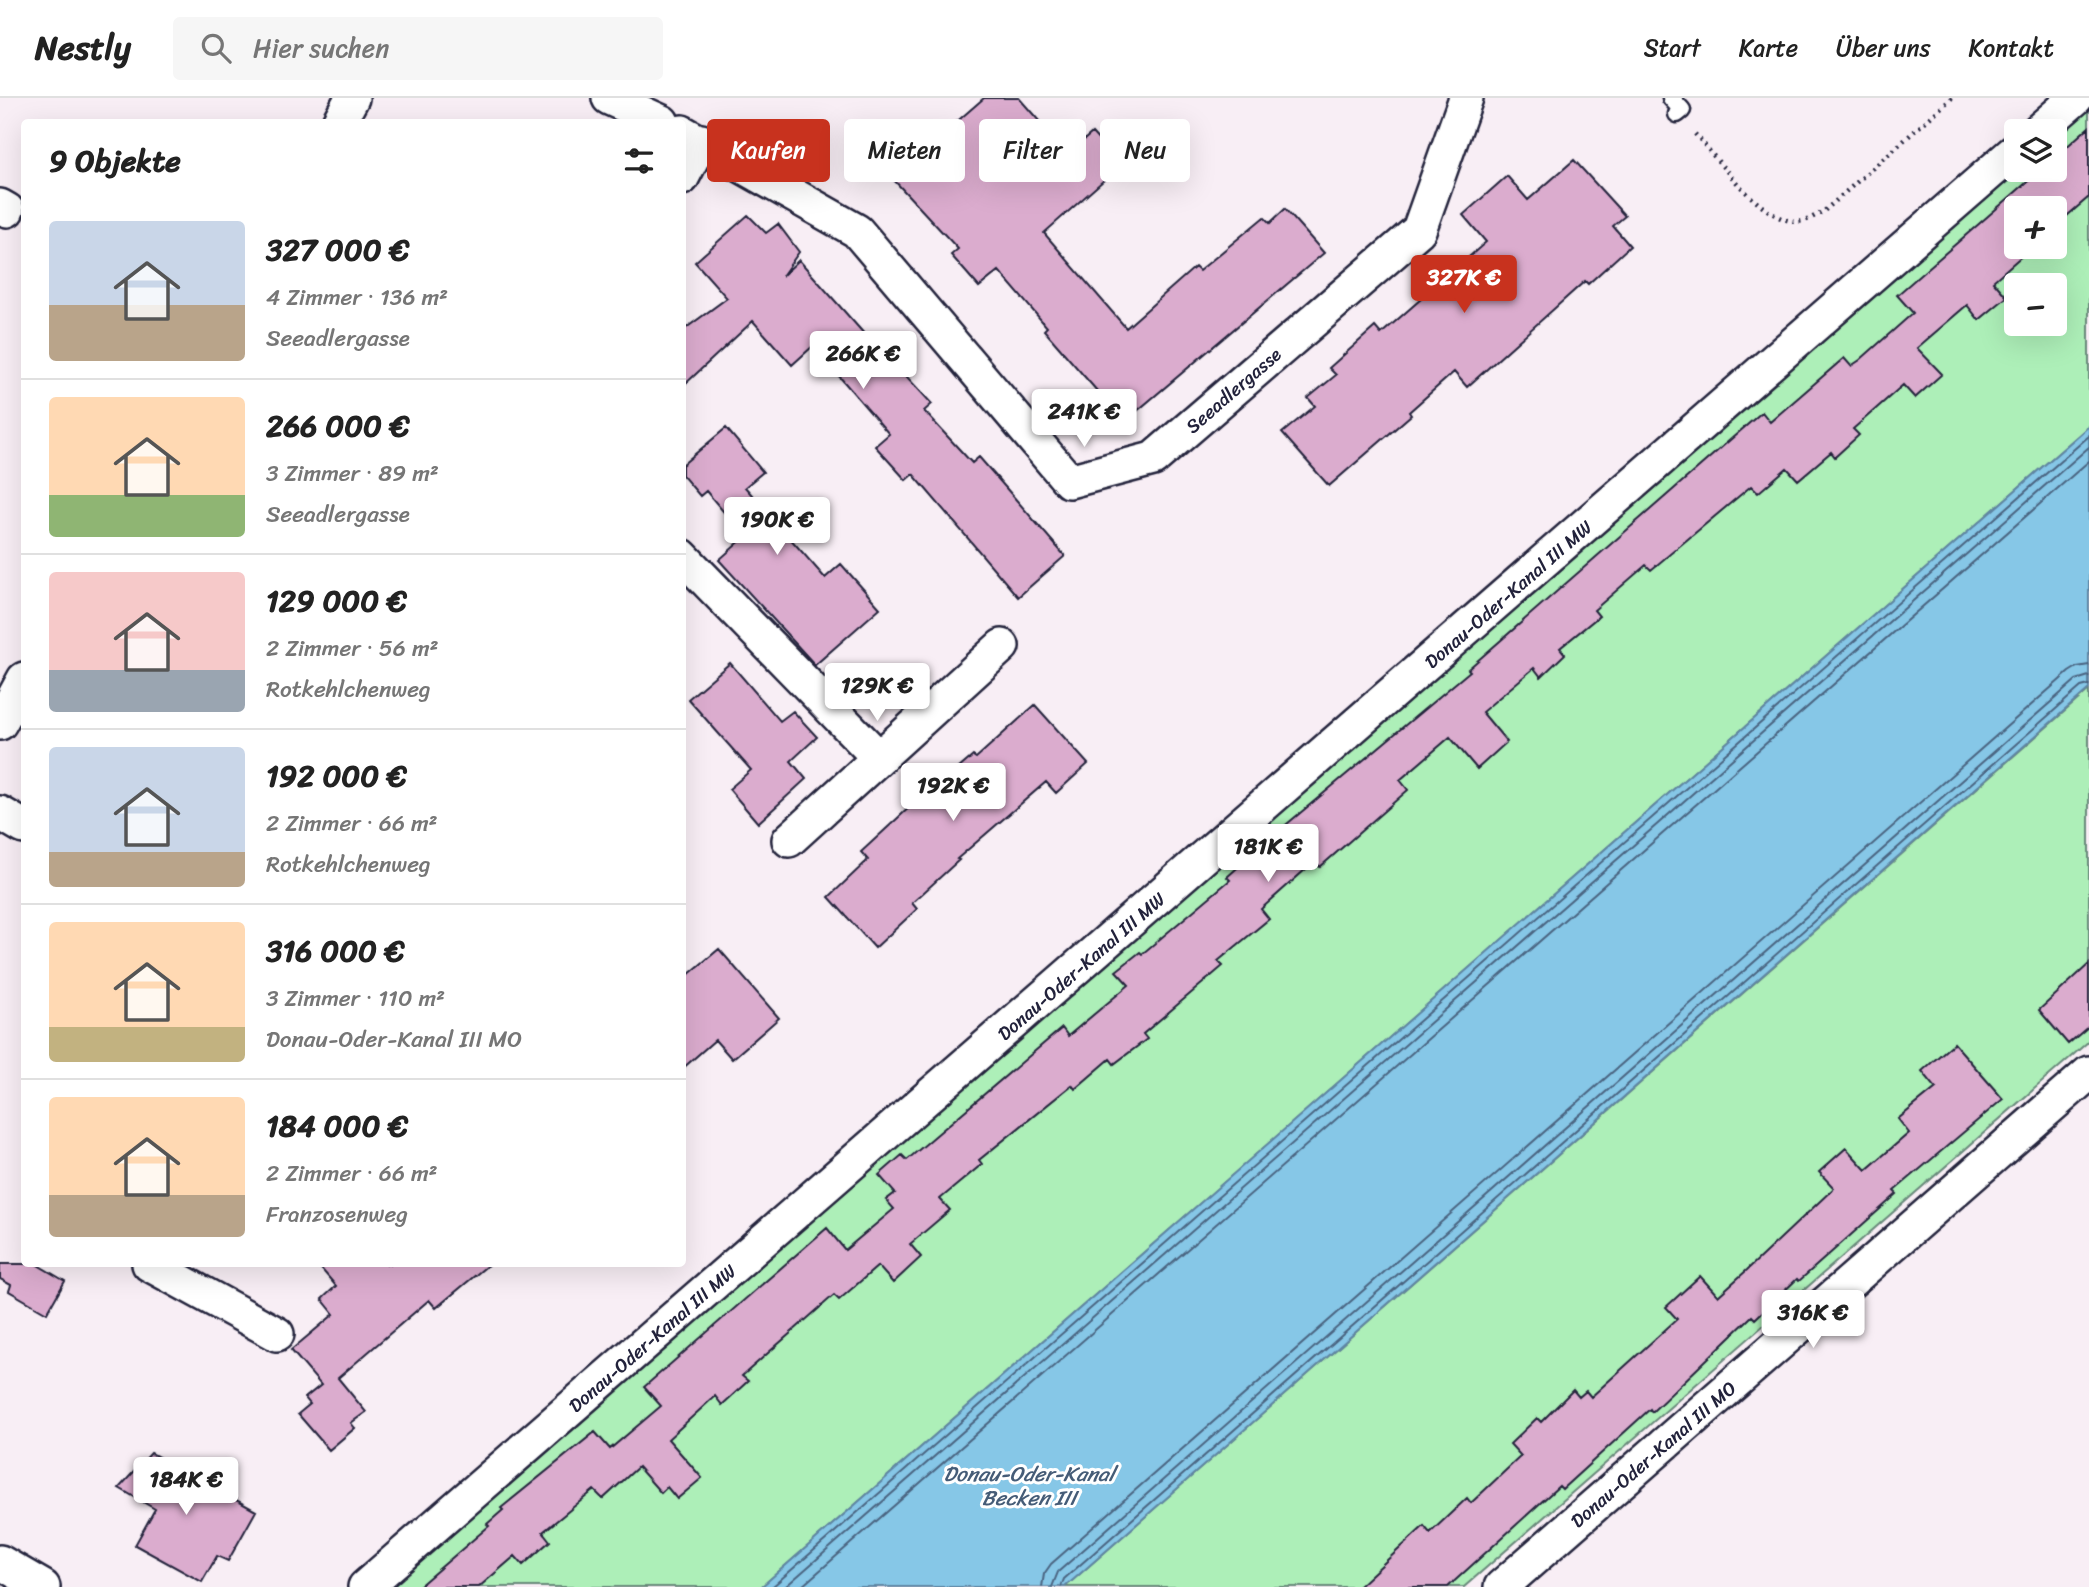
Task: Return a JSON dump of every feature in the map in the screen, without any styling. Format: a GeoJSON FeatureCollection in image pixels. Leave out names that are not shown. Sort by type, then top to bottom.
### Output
{"type":"FeatureCollection","features":[{"type":"Feature","properties":{"kind":"street"},"geometry":{"type":"LineString","coordinates":[[341,119],[352,98]]}},
{"type":"Feature","properties":{"kind":"street"},"geometry":{"type":"LineString","coordinates":[[609,98],[655,119]]}},
{"type":"Feature","properties":{"kind":"street","name":"Seeadlergasse"},"geometry":{"type":"LineString","coordinates":[[692,137],[857,231],[1069,481],[1153,459],[1419,230],[1466,98]]}},
{"type":"Feature","properties":{"kind":"street"},"geometry":{"type":"LineString","coordinates":[[2052,119],[2076,98]]}},
{"type":"Feature","properties":{"kind":"street"},"geometry":{"type":"LineString","coordinates":[[686,162],[692,137]]}},
{"type":"Feature","properties":{"kind":"street","name":"Donau-Oder-Kanal III MW"},"geometry":{"type":"LineString","coordinates":[[365,1587],[2004,160]]}},
{"type":"Feature","properties":{"kind":"street"},"geometry":{"type":"LineString","coordinates":[[686,560],[879,758]]}},
{"type":"Feature","properties":{"kind":"street"},"geometry":{"type":"LineString","coordinates":[[789,840],[1002,646]]}},
{"type":"Feature","properties":{"kind":"street"},"geometry":{"type":"LineString","coordinates":[[0,723],[21,684]]}},
{"type":"Feature","properties":{"kind":"street"},"geometry":{"type":"LineString","coordinates":[[0,813],[21,825]]}},
{"type":"Feature","properties":{"kind":"street","name":"Donau-Oder-Kanal III MO"},"geometry":{"type":"LineString","coordinates":[[1501,1587],[2089,1073]]}},
{"type":"Feature","properties":{"kind":"street"},"geometry":{"type":"LineString","coordinates":[[154,1267],[277,1334]]}},
{"type":"Feature","properties":{"kind":"street"},"geometry":{"type":"LineString","coordinates":[[0,1562],[43,1587]]}},
{"type":"Feature","properties":{"kind":"lane"},"geometry":{"type":"LineString","coordinates":[[1671,98],[1682,110],[1677,114]]}},
{"type":"Feature","properties":{"kind":"path"},"geometry":{"type":"LineString","coordinates":[[1677,114],[1761,207],[1782,220],[1802,221],[1823,212],[1952,98]]}},
{"type":"Feature","properties":{"kind":"green space"},"geometry":{"type":"Polygon","coordinates":[[[2089,108],[2089,426],[761,1587],[391,1587],[2004,182],[2067,182],[2067,127],[2089,108]]]}},
{"type":"Feature","properties":{"kind":"green space"},"geometry":{"type":"Polygon","coordinates":[[[2089,690],[2089,1041],[1464,1587],[1065,1587],[2089,690]]]}},
{"type":"Feature","properties":{"kind":"water","name":"Donau-Oder-Kanal Becken III"},"geometry":{"type":"Polygon","coordinates":[[[2089,426],[2089,689],[1065,1587],[761,1587],[2089,426]]]}},
{"type":"Feature","properties":{"kind":"building"},"geometry":{"type":"Polygon","coordinates":[[[984,98],[1019,98],[1037,119],[979,119],[979,182],[1086,182],[1086,138],[1092,133],[1100,142],[1102,182],[1044,233],[1126,328],[1195,267],[1199,271],[1264,217],[1270,223],[1285,209],[1324,253],[1124,422],[1044,330],[1047,327],[999,271],[979,287],[951,255],[958,249],[896,182],[965,182],[965,119],[960,119],[984,98]]]}},
{"type":"Feature","properties":{"kind":"building"},"geometry":{"type":"Polygon","coordinates":[[[2089,127],[2089,197],[2067,216],[2067,196],[2011,196],[2027,182],[2067,182],[2067,146],[2089,127]]]}},
{"type":"Feature","properties":{"kind":"building"},"geometry":{"type":"Polygon","coordinates":[[[1574,160],[1625,216],[1613,226],[1630,246],[1588,284],[1585,281],[1467,387],[1454,372],[1409,412],[1411,415],[1329,486],[1282,433],[1315,406],[1308,398],[1336,375],[1329,368],[1375,327],[1381,334],[1486,242],[1463,215],[1507,176],[1528,200],[1574,160]]]}},
{"type":"Feature","properties":{"kind":"building"},"geometry":{"type":"Polygon","coordinates":[[[2004,202],[2004,259],[2018,259],[1993,281],[2004,294],[2004,299],[1979,320],[1967,305],[1917,348],[1942,374],[1915,398],[1903,385],[1853,429],[1859,435],[1835,457],[1831,452],[1798,480],[1787,468],[1758,493],[1751,486],[1651,570],[1646,565],[1594,610],[1599,616],[1560,648],[1565,654],[1541,677],[1534,668],[1482,712],[1507,742],[1477,769],[1450,737],[1400,780],[1408,790],[1320,867],[1315,861],[1261,909],[1269,919],[1218,961],[1223,966],[1143,1034],[1147,1039],[1114,1064],[1110,1059],[1075,1089],[1072,1085],[979,1160],[982,1164],[940,1199],[950,1210],[910,1244],[921,1257],[893,1283],[878,1266],[839,1300],[834,1295],[742,1376],[748,1381],[722,1405],[715,1396],[668,1439],[702,1478],[677,1499],[667,1487],[661,1493],[638,1467],[603,1499],[594,1490],[543,1532],[550,1541],[523,1565],[515,1556],[479,1587],[418,1587],[489,1526],[487,1524],[503,1510],[501,1508],[595,1432],[610,1449],[661,1406],[644,1387],[827,1228],[845,1250],[894,1209],[886,1200],[895,1193],[879,1175],[902,1155],[907,1160],[1062,1028],[1068,1036],[1129,985],[1116,971],[1140,952],[1142,954],[1230,880],[1227,877],[1281,829],[1470,671],[1468,669],[1762,412],[1770,422],[1844,358],[1851,366],[1860,360],[1913,313],[1897,295],[2004,202]]]}},
{"type":"Feature","properties":{"kind":"building"},"geometry":{"type":"Polygon","coordinates":[[[748,215],[766,233],[778,224],[799,252],[782,276],[799,260],[874,345],[881,339],[910,373],[906,376],[932,404],[924,411],[972,463],[979,457],[1065,556],[1018,597],[913,474],[906,480],[875,446],[889,434],[813,346],[792,365],[753,321],[686,383],[686,328],[727,298],[695,262],[748,215]]]}},
{"type":"Feature","properties":{"kind":"building"},"geometry":{"type":"Polygon","coordinates":[[[726,428],[763,472],[745,487],[825,578],[841,564],[880,608],[815,665],[719,560],[745,537],[706,491],[700,496],[686,480],[686,462],[726,428]]]}},
{"type":"Feature","properties":{"kind":"building"},"geometry":{"type":"Polygon","coordinates":[[[730,663],[780,721],[793,711],[817,737],[791,761],[806,779],[758,823],[729,789],[751,770],[688,699],[730,663]]]}},
{"type":"Feature","properties":{"kind":"building"},"geometry":{"type":"Polygon","coordinates":[[[1035,705],[1088,764],[1056,793],[1046,782],[957,859],[959,860],[912,903],[917,909],[875,948],[829,897],[868,860],[861,852],[912,805],[914,807],[973,756],[976,758],[1035,705]]]}},
{"type":"Feature","properties":{"kind":"building"},"geometry":{"type":"Polygon","coordinates":[[[719,949],[779,1018],[732,1059],[715,1040],[686,1065],[686,977],[719,949]]]}},
{"type":"Feature","properties":{"kind":"building"},"geometry":{"type":"Polygon","coordinates":[[[2089,964],[2089,1026],[2068,1044],[2039,1010],[2089,964]]]}},
{"type":"Feature","properties":{"kind":"building"},"geometry":{"type":"Polygon","coordinates":[[[1954,1043],[2003,1099],[1894,1191],[1897,1194],[1799,1281],[1797,1279],[1755,1319],[1752,1316],[1652,1412],[1650,1409],[1562,1489],[1559,1486],[1448,1587],[1358,1587],[1424,1526],[1430,1533],[1467,1498],[1471,1503],[1521,1456],[1510,1444],[1537,1418],[1541,1422],[1573,1390],[1579,1397],[1586,1391],[1591,1397],[1677,1319],[1666,1307],[1700,1276],[1718,1296],[1747,1270],[1834,1188],[1819,1172],[1846,1148],[1866,1170],[1909,1133],[1898,1119],[1936,1088],[1922,1071],[1954,1043]]]}},
{"type":"Feature","properties":{"kind":"building"},"geometry":{"type":"Polygon","coordinates":[[[0,1264],[21,1264],[21,1267],[41,1267],[65,1281],[47,1313],[9,1291],[11,1285],[0,1279],[0,1264]]]}},
{"type":"Feature","properties":{"kind":"building"},"geometry":{"type":"Polygon","coordinates":[[[320,1267],[485,1267],[436,1308],[429,1300],[338,1378],[366,1412],[351,1423],[355,1428],[329,1450],[298,1414],[310,1404],[305,1398],[321,1385],[291,1350],[334,1314],[322,1299],[336,1286],[320,1267]]]}},
{"type":"Feature","properties":{"kind":"building"},"geometry":{"type":"Polygon","coordinates":[[[151,1453],[256,1511],[228,1561],[217,1556],[202,1582],[135,1545],[155,1509],[119,1488],[151,1453]]]}}]}
